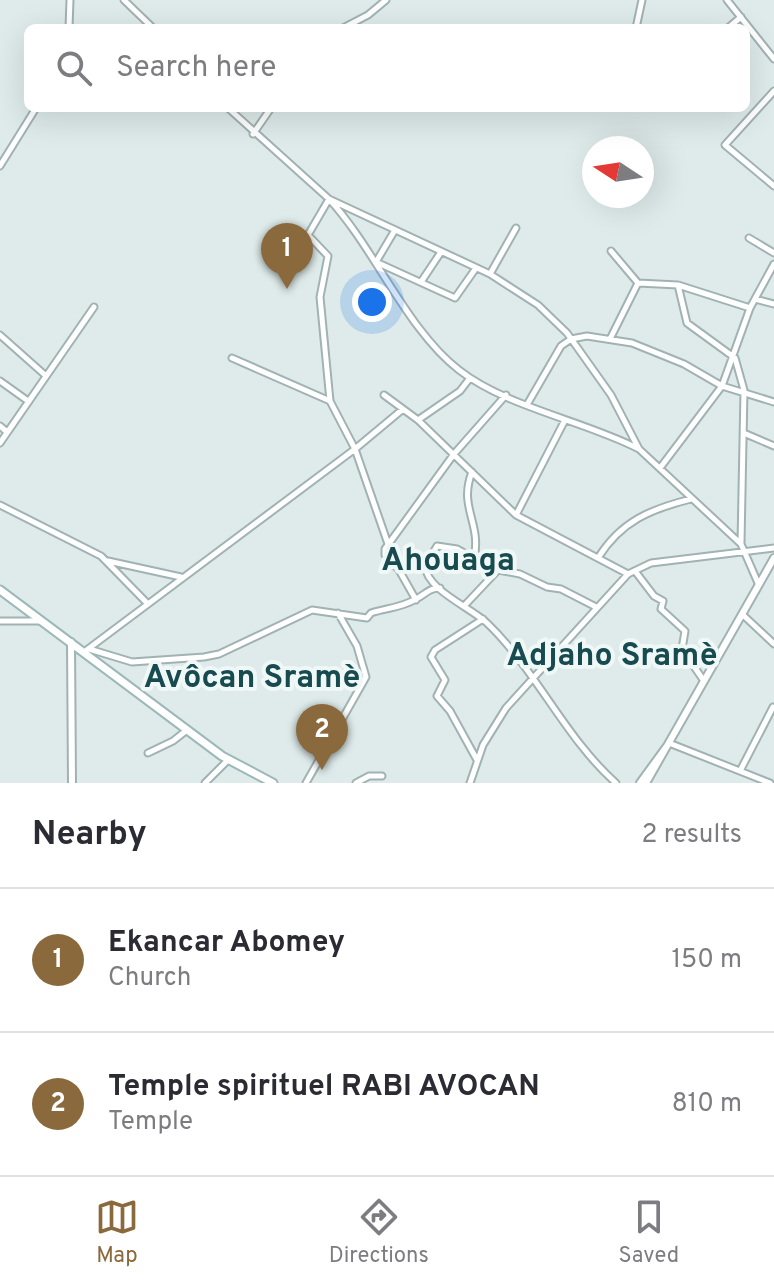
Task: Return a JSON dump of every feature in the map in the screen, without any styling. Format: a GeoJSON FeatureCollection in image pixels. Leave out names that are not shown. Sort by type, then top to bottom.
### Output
{"type":"FeatureCollection","features":[{"type":"Feature","properties":{"kind":"main road"},"geometry":{"type":"LineString","coordinates":[[0,590],[86,650],[228,760],[273,783]]}},
{"type":"Feature","properties":{"kind":"street"},"geometry":{"type":"LineString","coordinates":[[69,24],[70,0]]}},
{"type":"Feature","properties":{"kind":"street"},"geometry":{"type":"LineString","coordinates":[[124,0],[149,24]]}},
{"type":"Feature","properties":{"kind":"street"},"geometry":{"type":"LineString","coordinates":[[351,24],[386,0]]}},
{"type":"Feature","properties":{"kind":"street"},"geometry":{"type":"LineString","coordinates":[[637,24],[642,0]]}},
{"type":"Feature","properties":{"kind":"street"},"geometry":{"type":"LineString","coordinates":[[727,0],[746,24]]}},
{"type":"Feature","properties":{"kind":"street"},"geometry":{"type":"LineString","coordinates":[[733,24],[741,17]]}},
{"type":"Feature","properties":{"kind":"street"},"geometry":{"type":"LineString","coordinates":[[750,28],[774,59]]}},
{"type":"Feature","properties":{"kind":"street"},"geometry":{"type":"LineString","coordinates":[[774,91],[725,145],[774,186]]}},
{"type":"Feature","properties":{"kind":"street"},"geometry":{"type":"LineString","coordinates":[[0,166],[34,112]]}},
{"type":"Feature","properties":{"kind":"street"},"geometry":{"type":"LineString","coordinates":[[232,112],[329,199],[436,348],[470,378],[639,449]]}},
{"type":"Feature","properties":{"kind":"street"},"geometry":{"type":"LineString","coordinates":[[253,134],[268,112]]}},
{"type":"Feature","properties":{"kind":"street"},"geometry":{"type":"LineString","coordinates":[[329,199],[490,274],[538,305],[571,339],[611,395],[639,449],[741,544]]}},
{"type":"Feature","properties":{"kind":"street"},"geometry":{"type":"LineString","coordinates":[[329,199],[308,235],[328,256],[320,297],[330,401],[355,449],[388,544]]}},
{"type":"Feature","properties":{"kind":"street"},"geometry":{"type":"LineString","coordinates":[[490,274],[516,228]]}},
{"type":"Feature","properties":{"kind":"street"},"geometry":{"type":"LineString","coordinates":[[376,262],[395,230]]}},
{"type":"Feature","properties":{"kind":"street"},"geometry":{"type":"LineString","coordinates":[[749,238],[774,253]]}},
{"type":"Feature","properties":{"kind":"street"},"geometry":{"type":"LineString","coordinates":[[611,251],[638,283],[678,285],[750,308]]}},
{"type":"Feature","properties":{"kind":"street"},"geometry":{"type":"LineString","coordinates":[[421,282],[441,252]]}},
{"type":"Feature","properties":{"kind":"street"},"geometry":{"type":"LineString","coordinates":[[376,262],[455,298],[476,268]]}},
{"type":"Feature","properties":{"kind":"street"},"geometry":{"type":"LineString","coordinates":[[660,468],[722,386],[735,358],[750,308],[774,264]]}},
{"type":"Feature","properties":{"kind":"street"},"geometry":{"type":"LineString","coordinates":[[610,339],[638,283]]}},
{"type":"Feature","properties":{"kind":"street"},"geometry":{"type":"LineString","coordinates":[[678,285],[687,323],[735,358],[744,390],[746,434],[741,544],[758,583]]}},
{"type":"Feature","properties":{"kind":"street"},"geometry":{"type":"LineString","coordinates":[[755,299],[774,304]]}},
{"type":"Feature","properties":{"kind":"street"},"geometry":{"type":"LineString","coordinates":[[0,443],[94,307]]}},
{"type":"Feature","properties":{"kind":"street"},"geometry":{"type":"LineString","coordinates":[[0,335],[45,375]]}},
{"type":"Feature","properties":{"kind":"street"},"geometry":{"type":"LineString","coordinates":[[528,403],[550,362],[571,339],[610,339],[670,357],[722,386],[744,390],[774,402]]}},
{"type":"Feature","properties":{"kind":"street"},"geometry":{"type":"LineString","coordinates":[[232,358],[330,401]]}},
{"type":"Feature","properties":{"kind":"street"},"geometry":{"type":"LineString","coordinates":[[418,420],[460,391],[470,378]]}},
{"type":"Feature","properties":{"kind":"street"},"geometry":{"type":"LineString","coordinates":[[0,381],[28,401]]}},
{"type":"Feature","properties":{"kind":"street"},"geometry":{"type":"LineString","coordinates":[[384,395],[418,420],[516,515],[628,574]]}},
{"type":"Feature","properties":{"kind":"street"},"geometry":{"type":"LineString","coordinates":[[416,600],[399,570],[385,555],[388,544],[454,454],[506,395]]}},
{"type":"Feature","properties":{"kind":"street"},"geometry":{"type":"LineString","coordinates":[[86,650],[355,449],[403,409]]}},
{"type":"Feature","properties":{"kind":"street"},"geometry":{"type":"LineString","coordinates":[[516,515],[565,420]]}},
{"type":"Feature","properties":{"kind":"street"},"geometry":{"type":"LineString","coordinates":[[0,426],[7,432]]}},
{"type":"Feature","properties":{"kind":"street"},"geometry":{"type":"LineString","coordinates":[[746,434],[774,446]]}},
{"type":"Feature","properties":{"kind":"street"},"geometry":{"type":"LineString","coordinates":[[472,472],[465,494],[477,532],[474,559]]}},
{"type":"Feature","properties":{"kind":"street"},"geometry":{"type":"LineString","coordinates":[[598,558],[611,539],[634,519],[692,498]]}},
{"type":"Feature","properties":{"kind":"street"},"geometry":{"type":"LineString","coordinates":[[0,505],[107,560],[181,577]]}},
{"type":"Feature","properties":{"kind":"street"},"geometry":{"type":"LineString","coordinates":[[596,607],[561,589],[498,570],[457,549],[437,546],[426,561],[425,571],[441,588],[483,619],[533,676],[595,762],[616,783]]}},
{"type":"Feature","properties":{"kind":"street"},"geometry":{"type":"LineString","coordinates":[[470,783],[496,722],[533,676],[628,574],[651,563],[774,548]]}},
{"type":"Feature","properties":{"kind":"street"},"geometry":{"type":"LineString","coordinates":[[646,783],[774,558]]}},
{"type":"Feature","properties":{"kind":"street"},"geometry":{"type":"LineString","coordinates":[[107,560],[147,603]]}},
{"type":"Feature","properties":{"kind":"street"},"geometry":{"type":"LineString","coordinates":[[465,605],[498,570]]}},
{"type":"Feature","properties":{"kind":"street"},"geometry":{"type":"LineString","coordinates":[[635,571],[654,596],[663,601],[661,609],[685,631],[682,649],[704,681]]}},
{"type":"Feature","properties":{"kind":"street"},"geometry":{"type":"LineString","coordinates":[[86,650],[132,662],[204,657],[219,654],[308,611],[337,612],[367,618],[371,613],[416,600],[432,588],[441,588]]}},
{"type":"Feature","properties":{"kind":"street"},"geometry":{"type":"LineString","coordinates":[[306,783],[366,677],[357,646],[337,612]]}},
{"type":"Feature","properties":{"kind":"street"},"geometry":{"type":"LineString","coordinates":[[742,614],[774,644]]}},
{"type":"Feature","properties":{"kind":"street"},"geometry":{"type":"LineString","coordinates":[[478,760],[437,696],[445,680],[431,661],[435,650],[483,619]]}},
{"type":"Feature","properties":{"kind":"street"},"geometry":{"type":"LineString","coordinates":[[0,621],[42,621]]}},
{"type":"Feature","properties":{"kind":"street"},"geometry":{"type":"LineString","coordinates":[[71,642],[72,783]]}},
{"type":"Feature","properties":{"kind":"street"},"geometry":{"type":"LineString","coordinates":[[740,771],[773,707]]}},
{"type":"Feature","properties":{"kind":"street"},"geometry":{"type":"LineString","coordinates":[[148,753],[187,730]]}},
{"type":"Feature","properties":{"kind":"street"},"geometry":{"type":"LineString","coordinates":[[668,744],[770,783]]}},
{"type":"Feature","properties":{"kind":"street"},"geometry":{"type":"LineString","coordinates":[[640,783],[668,744]]}},
{"type":"Feature","properties":{"kind":"street"},"geometry":{"type":"LineString","coordinates":[[205,783],[228,760]]}},
{"type":"Feature","properties":{"kind":"street"},"geometry":{"type":"LineString","coordinates":[[356,783],[369,776],[382,776]]}},
{"type":"Feature","properties":{"kind":"place","name":"Ekancar Abomey"},"geometry":{"type":"Point","coordinates":[287,289]}},
{"type":"Feature","properties":{"kind":"place","name":"Temple spirituel RABI AVOCAN"},"geometry":{"type":"Point","coordinates":[322,770]}},
{"type":"Feature","properties":{"kind":"district","name":"Ahouaga"},"geometry":{"type":"Point","coordinates":[448,562]}},
{"type":"Feature","properties":{"kind":"district","name":"Adjaho Sramè"},"geometry":{"type":"Point","coordinates":[612,657]}},
{"type":"Feature","properties":{"kind":"district","name":"Avôcan Sramè"},"geometry":{"type":"Point","coordinates":[252,679]}}]}
